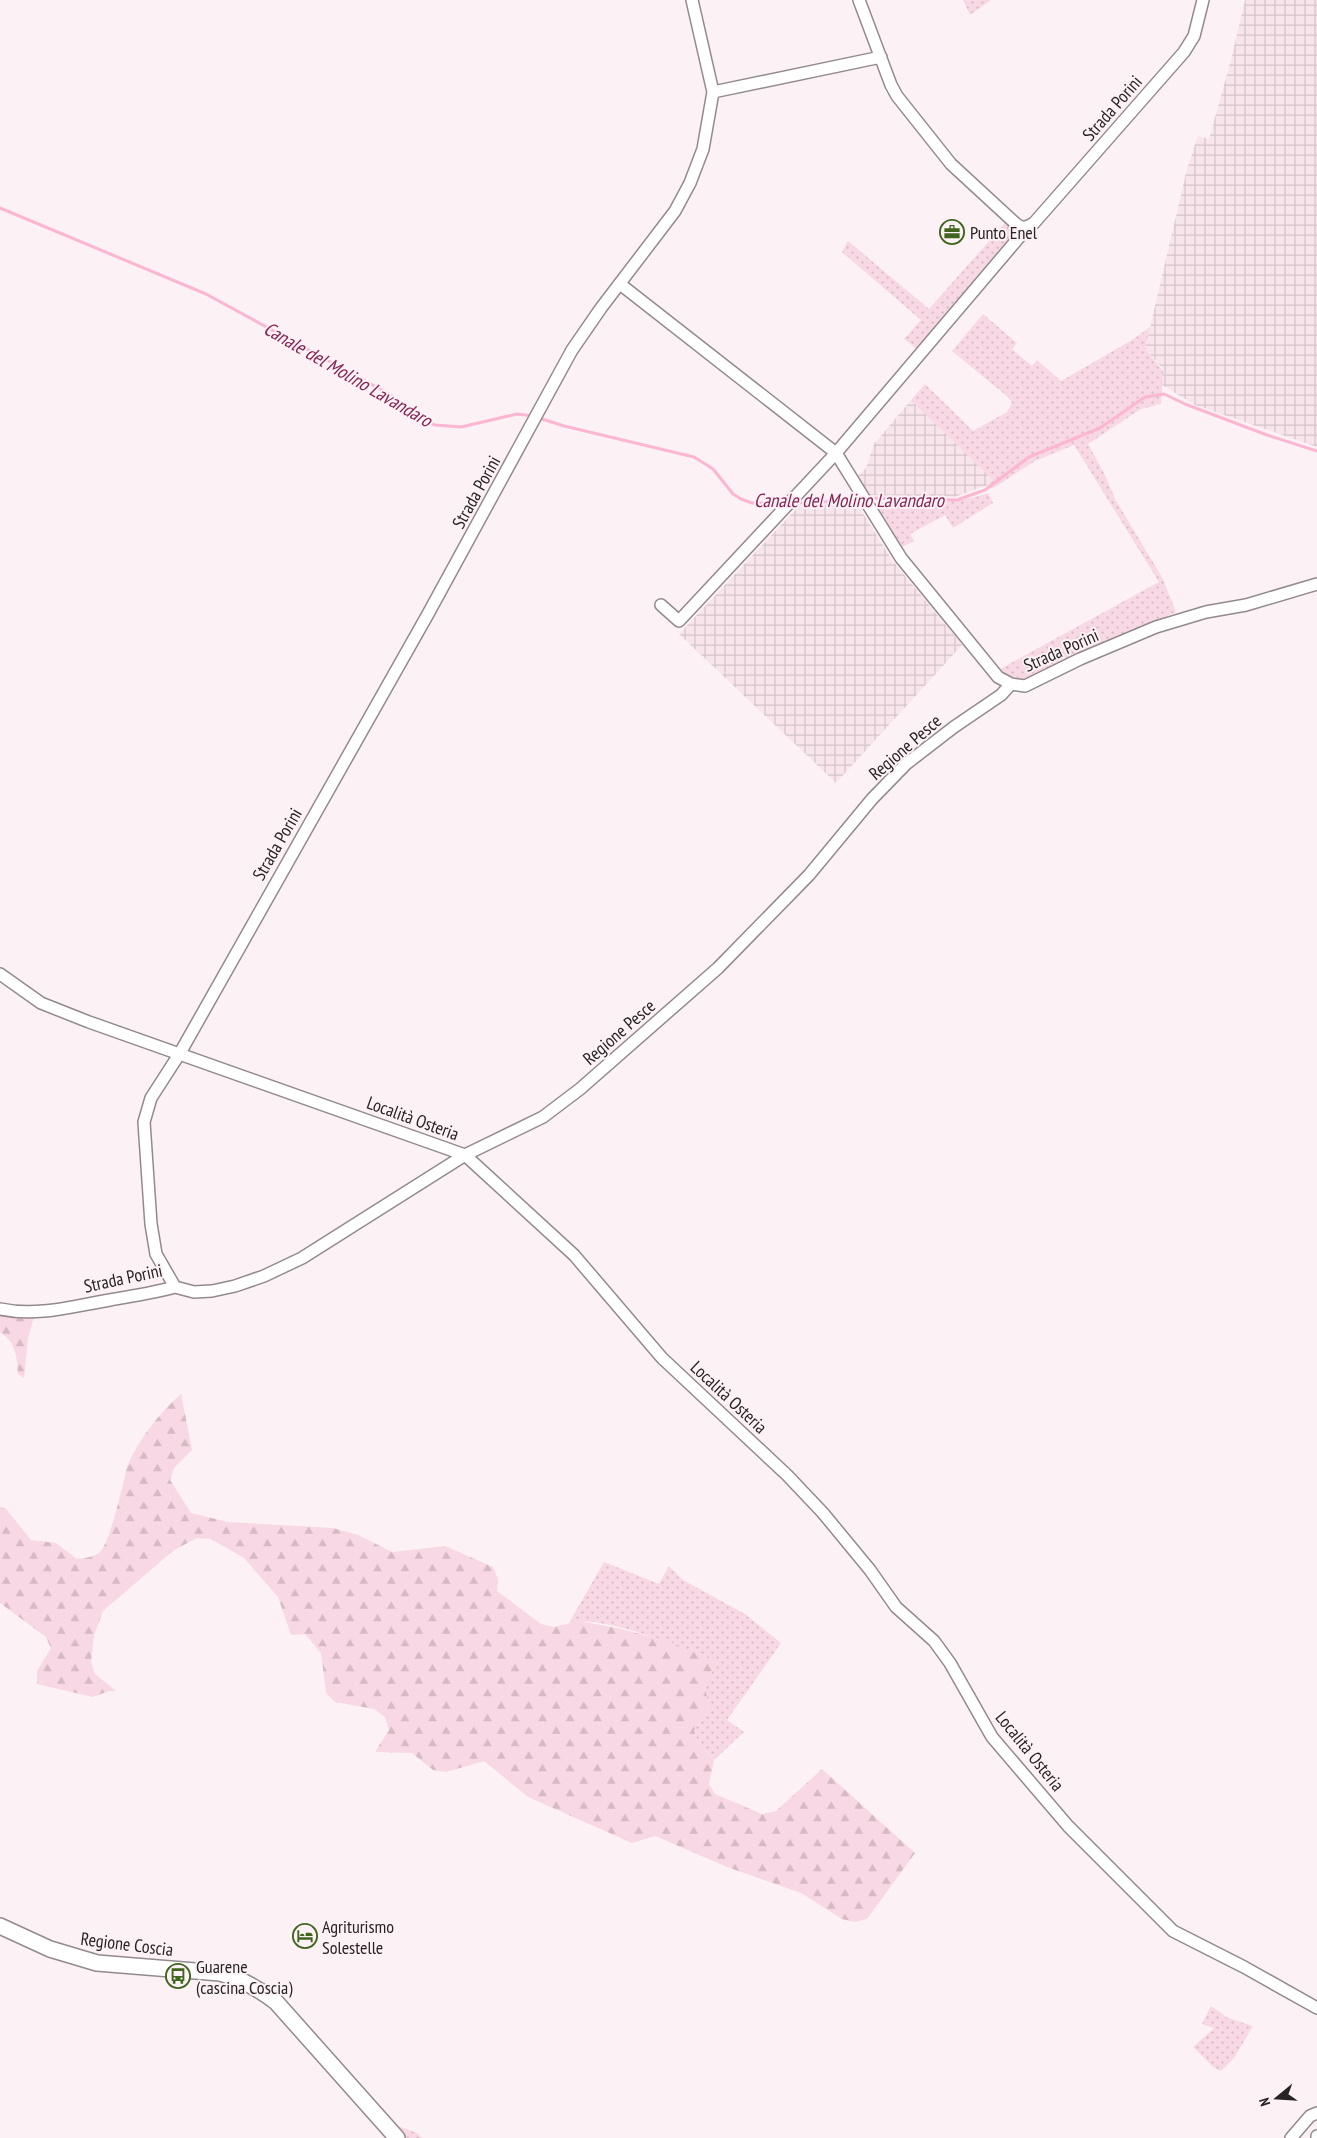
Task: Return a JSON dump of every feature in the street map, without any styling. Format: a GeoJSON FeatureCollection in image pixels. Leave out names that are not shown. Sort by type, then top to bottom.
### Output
{"type":"FeatureCollection","features":[{"type":"Feature","properties":{"kind":"main road","name":"Regione Coscia"},"geometry":{"type":"LineString","coordinates":[[0,1926],[50,1950],[97,1963],[220,1973],[238,1978],[257,1987],[276,2002],[397,2138]]}},
{"type":"Feature","properties":{"kind":"street","name":"Strada Porini"},"geometry":{"type":"LineString","coordinates":[[0,1309],[20,1313],[41,1312],[175,1287],[156,1254],[151,1224],[144,1122],[151,1098],[180,1053],[428,614],[537,418],[572,350],[675,211],[690,183],[703,149],[712,92],[711,78],[692,0]]}},
{"type":"Feature","properties":{"kind":"street"},"geometry":{"type":"LineString","coordinates":[[858,0],[898,96],[951,164],[1015,223],[1020,227],[1027,228]]}},
{"type":"Feature","properties":{"kind":"street","name":"Strada Porini"},"geometry":{"type":"LineString","coordinates":[[661,605],[679,621],[836,453],[1027,228],[1034,223],[1184,52],[1194,36],[1203,0]]}},
{"type":"Feature","properties":{"kind":"street"},"geometry":{"type":"LineString","coordinates":[[712,92],[881,57]]}},
{"type":"Feature","properties":{"kind":"street","name":"Strada Porini"},"geometry":{"type":"LineString","coordinates":[[620,284],[836,453],[900,558],[998,677],[1011,684],[1025,686],[1156,626],[1206,612],[1246,605],[1317,584]]}},
{"type":"Feature","properties":{"kind":"street","name":"Regione Pesce"},"geometry":{"type":"LineString","coordinates":[[175,1287],[194,1292],[212,1291],[235,1286],[264,1276],[302,1258],[465,1155],[543,1117],[580,1089],[718,968],[802,882],[872,799],[906,764],[954,727],[1001,695],[1011,684]]}},
{"type":"Feature","properties":{"kind":"street","name":"Località Osteria"},"geometry":{"type":"LineString","coordinates":[[0,974],[42,1003],[89,1022],[465,1155],[574,1255],[662,1358],[787,1475],[823,1513],[870,1570],[896,1607],[934,1641],[950,1663],[992,1737],[1068,1826],[1122,1881],[1173,1931],[1244,1966],[1317,2008]]}},
{"type":"Feature","properties":{"kind":"street"},"geometry":{"type":"LineString","coordinates":[[1292,2138],[1310,2116],[1317,2113]]}},
{"type":"Feature","properties":{"kind":"shaded area"},"geometry":{"type":"Polygon","coordinates":[[[1245,0],[1317,0],[1317,447],[1195,405],[1162,385],[1163,369],[1145,349],[1187,169],[1198,136],[1209,139],[1245,0]]]}},
{"type":"Feature","properties":{"kind":"shaded area"},"geometry":{"type":"Polygon","coordinates":[[[911,400],[994,481],[954,497],[870,495],[858,476],[866,468],[874,444],[911,400]]]}},
{"type":"Feature","properties":{"kind":"shaded area"},"geometry":{"type":"Polygon","coordinates":[[[856,502],[892,560],[962,645],[836,783],[679,634],[798,507],[856,502]]]}},
{"type":"Feature","properties":{"kind":"green space"},"geometry":{"type":"Polygon","coordinates":[[[963,0],[991,0],[970,15],[963,0]]]}},
{"type":"Feature","properties":{"kind":"green space"},"geometry":{"type":"Polygon","coordinates":[[[1005,223],[1013,230],[1015,235],[917,349],[904,339],[921,320],[842,252],[848,241],[929,309],[1005,223]]]}},
{"type":"Feature","properties":{"kind":"green space"},"geometry":{"type":"Polygon","coordinates":[[[983,314],[1017,343],[1012,349],[1032,366],[1037,360],[1061,381],[1132,340],[1150,327],[1145,349],[1163,371],[1161,404],[1141,409],[1088,444],[1105,475],[1115,499],[1163,579],[1176,612],[1023,679],[1005,675],[1000,669],[1159,582],[1074,445],[1035,461],[992,489],[988,485],[993,480],[911,400],[925,384],[973,431],[1007,412],[1012,403],[1008,397],[952,351],[983,314]]]}},
{"type":"Feature","properties":{"kind":"green space"},"geometry":{"type":"Polygon","coordinates":[[[988,493],[993,503],[953,528],[945,515],[910,534],[914,541],[902,547],[875,503],[946,502],[988,493]]]}},
{"type":"Feature","properties":{"kind":"green space"},"geometry":{"type":"Polygon","coordinates":[[[0,1312],[34,1317],[28,1338],[24,1378],[18,1374],[15,1350],[0,1332],[0,1312]]]}},
{"type":"Feature","properties":{"kind":"green space"},"geometry":{"type":"Polygon","coordinates":[[[181,1394],[192,1450],[174,1468],[170,1480],[191,1513],[228,1522],[333,1528],[358,1535],[392,1552],[445,1546],[493,1567],[498,1579],[497,1591],[541,1624],[554,1627],[579,1621],[617,1628],[668,1641],[717,1662],[705,1685],[709,1709],[694,1730],[697,1741],[714,1760],[709,1784],[715,1794],[762,1814],[776,1811],[822,1769],[915,1853],[867,1919],[855,1922],[842,1919],[801,1893],[727,1867],[655,1836],[632,1843],[528,1797],[484,1761],[446,1772],[433,1770],[412,1753],[375,1752],[389,1730],[385,1717],[374,1709],[335,1702],[326,1693],[321,1653],[305,1634],[291,1635],[278,1597],[244,1558],[211,1539],[197,1538],[174,1550],[103,1611],[94,1635],[91,1662],[95,1674],[116,1691],[109,1691],[93,1697],[37,1684],[37,1671],[51,1648],[46,1637],[0,1603],[0,1507],[6,1509],[31,1540],[56,1543],[77,1559],[98,1554],[108,1536],[128,1464],[133,1454],[151,1426],[181,1394]]]}},
{"type":"Feature","properties":{"kind":"green space"},"geometry":{"type":"Polygon","coordinates":[[[604,1562],[659,1584],[669,1566],[683,1580],[745,1614],[781,1643],[727,1720],[744,1732],[714,1760],[697,1741],[694,1730],[709,1709],[705,1685],[717,1662],[664,1641],[622,1628],[602,1623],[569,1623],[604,1562]]]}},
{"type":"Feature","properties":{"kind":"green space"},"geometry":{"type":"Polygon","coordinates":[[[1211,2006],[1228,2018],[1253,2026],[1234,2058],[1221,2071],[1213,2067],[1193,2047],[1214,2028],[1202,2024],[1211,2006]]]}},
{"type":"Feature","properties":{"kind":"green space"},"geometry":{"type":"Polygon","coordinates":[[[390,2123],[417,2133],[422,2138],[404,2138],[390,2123]]]}},
{"type":"Feature","properties":{"kind":"waterway","name":"Canale del Molino Lavandaro"},"geometry":{"type":"LineString","coordinates":[[0,208],[206,294],[389,394],[420,419],[435,425],[461,427],[517,414],[533,416]]}},
{"type":"Feature","properties":{"kind":"waterway","name":"Canale del Molino Lavandaro"},"geometry":{"type":"LineString","coordinates":[[866,498],[957,500],[985,490],[1029,457],[1100,428],[1145,397],[1164,394],[1185,404],[1267,435],[1317,451]]}},
{"type":"Feature","properties":{"kind":"waterway","name":"Canale del Molino Lavandaro"},"geometry":{"type":"LineString","coordinates":[[539,418],[564,426],[694,457],[713,469],[733,494],[741,499],[752,503],[785,503]]}},
{"type":"Feature","properties":{"kind":"waterway","name":"Canale del Molino Lavandaro"},"geometry":{"type":"LineString","coordinates":[[794,503],[860,498]]}},
{"type":"Feature","properties":{"kind":"place","name":"Punto Enel"},"geometry":{"type":"Point","coordinates":[952,232]}},
{"type":"Feature","properties":{"kind":"place","name":"Agriturismo Solestelle"},"geometry":{"type":"Point","coordinates":[305,1936]}},
{"type":"Feature","properties":{"kind":"place","name":"Guarene (cascina Coscia)"},"geometry":{"type":"Point","coordinates":[178,1976]}}]}
